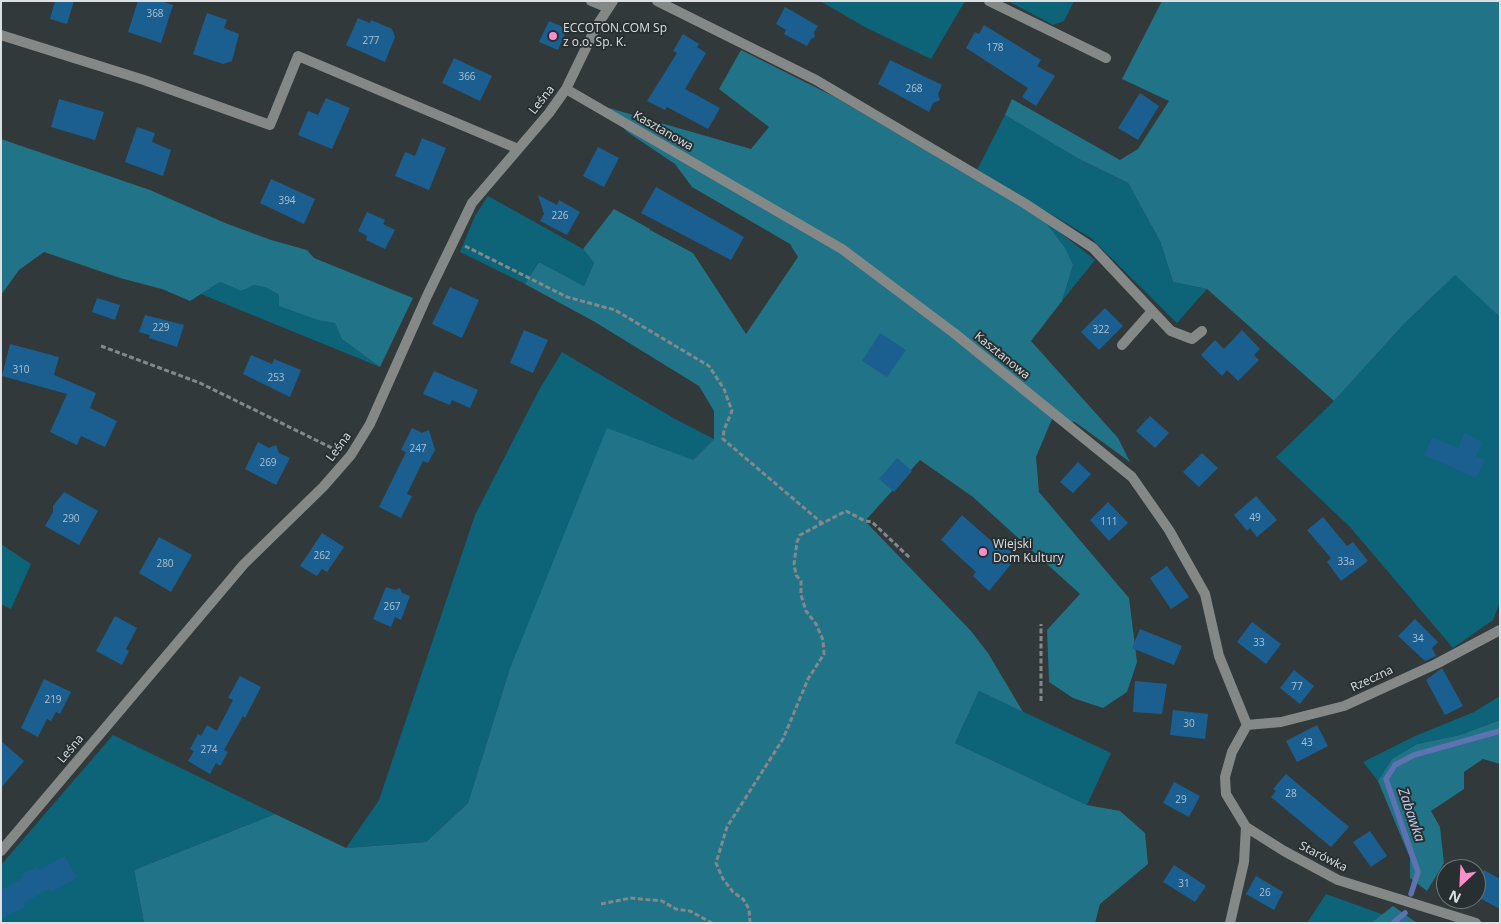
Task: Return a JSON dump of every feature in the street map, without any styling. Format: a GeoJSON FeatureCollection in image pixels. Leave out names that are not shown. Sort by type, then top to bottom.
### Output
{"type":"FeatureCollection","features":[{"type":"Feature","properties":{"kind":"street"},"geometry":{"type":"LineString","coordinates":[[591,1],[610,5]]}},
{"type":"Feature","properties":{"kind":"street"},"geometry":{"type":"LineString","coordinates":[[657,1],[816,80],[1024,204],[1093,248],[1171,331],[1192,339],[1202,331]]}},
{"type":"Feature","properties":{"kind":"street"},"geometry":{"type":"LineString","coordinates":[[989,1],[1106,58]]}},
{"type":"Feature","properties":{"kind":"street","name":"Leśna"},"geometry":{"type":"LineString","coordinates":[[1,851],[244,564],[323,487],[351,455],[370,424],[427,296],[472,202],[516,148],[549,113],[566,89],[596,27],[610,5]]}},
{"type":"Feature","properties":{"kind":"street"},"geometry":{"type":"LineString","coordinates":[[1,36],[144,80],[270,125],[298,56],[516,148]]}},
{"type":"Feature","properties":{"kind":"street","name":"Kasztanowa"},"geometry":{"type":"LineString","coordinates":[[566,89],[842,250],[954,333],[1132,477],[1169,530],[1205,594],[1218,656],[1247,725]]}},
{"type":"Feature","properties":{"kind":"street"},"geometry":{"type":"LineString","coordinates":[[1122,345],[1152,311]]}},
{"type":"Feature","properties":{"kind":"street","name":"Rzeczna"},"geometry":{"type":"LineString","coordinates":[[1247,725],[1281,722],[1344,706],[1436,664],[1500,630]]}},
{"type":"Feature","properties":{"kind":"street","name":"Starówka"},"geometry":{"type":"LineString","coordinates":[[1247,725],[1232,752],[1225,777],[1226,794],[1246,827],[1284,851],[1338,880],[1476,923]]}},
{"type":"Feature","properties":{"kind":"street"},"geometry":{"type":"LineString","coordinates":[[1230,923],[1244,862],[1246,827]]}},
{"type":"Feature","properties":{"kind":"path"},"geometry":{"type":"LineString","coordinates":[[463,244],[567,297],[615,310],[709,366],[724,389],[732,411],[724,430],[723,439],[822,524]]}},
{"type":"Feature","properties":{"kind":"path"},"geometry":{"type":"LineString","coordinates":[[101,346],[200,383],[323,445],[351,455]]}},
{"type":"Feature","properties":{"kind":"path"},"geometry":{"type":"LineString","coordinates":[[750,923],[749,908],[743,899],[733,892],[722,879],[716,863],[727,827],[782,739],[808,679],[824,654],[823,640],[816,624],[806,611],[801,595],[801,581],[796,575],[794,564],[800,536],[846,511],[865,521],[872,522],[910,558]]}},
{"type":"Feature","properties":{"kind":"path"},"geometry":{"type":"LineString","coordinates":[[1041,624],[1041,701]]}},
{"type":"Feature","properties":{"kind":"path"},"geometry":{"type":"LineString","coordinates":[[601,904],[631,898],[662,900],[676,909],[690,911],[712,923]]}},
{"type":"Feature","properties":{"kind":"shaded area"},"geometry":{"type":"Polygon","coordinates":[[[820,1],[965,1],[931,59],[865,27],[820,1]]]}},
{"type":"Feature","properties":{"kind":"shaded area"},"geometry":{"type":"Polygon","coordinates":[[[1008,1],[1074,1],[1064,21],[1053,25],[1008,1]]]}},
{"type":"Feature","properties":{"kind":"shaded area"},"geometry":{"type":"Polygon","coordinates":[[[1162,1],[1500,1],[1500,317],[1455,275],[1403,325],[1334,401],[1207,289],[1173,282],[1160,241],[1128,183],[1077,158],[1005,115],[1012,99],[1120,160],[1138,149],[1169,101],[1122,79],[1162,1]]]}},
{"type":"Feature","properties":{"kind":"shaded area"},"geometry":{"type":"Polygon","coordinates":[[[741,50],[833,96],[1044,220],[1065,248],[1073,265],[1062,301],[1031,341],[1118,438],[1130,462],[1075,422],[1052,419],[1036,457],[1039,492],[1129,598],[1137,662],[1127,692],[1103,708],[1073,698],[1049,682],[1047,630],[1080,594],[973,497],[920,460],[865,521],[971,631],[988,653],[1023,712],[979,691],[955,743],[1087,805],[1120,811],[1145,833],[1148,864],[1100,904],[1095,923],[144,923],[134,870],[275,814],[346,848],[426,842],[468,803],[509,671],[607,428],[693,460],[714,439],[714,411],[699,386],[595,322],[525,284],[539,262],[584,286],[594,263],[583,249],[614,209],[650,229],[649,233],[650,230],[693,253],[746,334],[798,257],[790,244],[692,187],[675,164],[626,131],[609,108],[751,149],[769,127],[719,89],[741,50]]]}},
{"type":"Feature","properties":{"kind":"shaded area"},"geometry":{"type":"Polygon","coordinates":[[[1005,115],[1077,158],[1128,183],[1160,241],[1173,282],[1207,289],[1177,323],[1091,238],[977,170],[1005,115]]]}},
{"type":"Feature","properties":{"kind":"shaded area"},"geometry":{"type":"Polygon","coordinates":[[[1,139],[150,190],[225,223],[271,240],[307,250],[314,258],[413,298],[380,367],[342,339],[335,323],[318,320],[279,306],[279,295],[267,288],[254,285],[241,291],[220,282],[190,301],[162,289],[120,278],[44,252],[19,270],[1,295],[1,139]]]}},
{"type":"Feature","properties":{"kind":"shaded area"},"geometry":{"type":"Polygon","coordinates":[[[488,196],[583,249],[594,263],[584,286],[539,262],[525,284],[460,252],[475,216],[488,196]]]}},
{"type":"Feature","properties":{"kind":"shaded area"},"geometry":{"type":"Polygon","coordinates":[[[1044,220],[1095,260],[1062,301],[1073,265],[1044,220]]]}},
{"type":"Feature","properties":{"kind":"shaded area"},"geometry":{"type":"Polygon","coordinates":[[[1456,274],[1500,317],[1500,602],[1493,620],[1453,648],[1350,527],[1276,457],[1334,401],[1403,325],[1456,274]]]}},
{"type":"Feature","properties":{"kind":"shaded area"},"geometry":{"type":"Polygon","coordinates":[[[220,282],[241,291],[253,285],[267,288],[279,295],[292,310],[335,323],[343,339],[380,367],[201,294],[220,282]]]}},
{"type":"Feature","properties":{"kind":"shaded area"},"geometry":{"type":"Polygon","coordinates":[[[562,352],[675,419],[714,439],[693,460],[509,671],[468,803],[426,842],[346,848],[379,800],[475,515],[539,390],[562,352]]]}},
{"type":"Feature","properties":{"kind":"shaded area"},"geometry":{"type":"Polygon","coordinates":[[[1,544],[31,564],[11,609],[1,604],[1,544]]]}},
{"type":"Feature","properties":{"kind":"shaded area"},"geometry":{"type":"Polygon","coordinates":[[[979,691],[1111,753],[1087,805],[955,743],[979,691]]]}},
{"type":"Feature","properties":{"kind":"shaded area"},"geometry":{"type":"Polygon","coordinates":[[[1500,696],[1500,720],[1460,735],[1417,744],[1392,759],[1378,781],[1363,762],[1415,736],[1474,712],[1500,696]]]}},
{"type":"Feature","properties":{"kind":"shaded area"},"geometry":{"type":"Polygon","coordinates":[[[1500,720],[1500,764],[1483,759],[1464,772],[1464,789],[1431,811],[1440,827],[1444,859],[1436,859],[1436,876],[1427,891],[1410,878],[1410,858],[1378,781],[1392,759],[1417,744],[1460,735],[1500,720]]]}},
{"type":"Feature","properties":{"kind":"shaded area"},"geometry":{"type":"Polygon","coordinates":[[[113,735],[275,814],[134,870],[144,923],[1,923],[1,865],[113,735]]]}},
{"type":"Feature","properties":{"kind":"shaded area"},"geometry":{"type":"Polygon","coordinates":[[[1326,894],[1387,916],[1375,923],[1307,923],[1326,894]]]}},
{"type":"Feature","properties":{"kind":"shaded area"},"geometry":{"type":"Polygon","coordinates":[[[1393,906],[1417,923],[1371,923],[1393,906]]]}},
{"type":"Feature","properties":{"kind":"building"},"geometry":{"type":"Polygon","coordinates":[[[55,1],[74,1],[67,24],[50,19],[55,1]]]}},
{"type":"Feature","properties":{"kind":"building"},"geometry":{"type":"Polygon","coordinates":[[[138,1],[161,1],[173,5],[161,43],[128,32],[138,1]]]}},
{"type":"Feature","properties":{"kind":"building"},"geometry":{"type":"Polygon","coordinates":[[[785,7],[818,26],[814,32],[815,37],[811,39],[807,46],[784,34],[786,30],[776,24],[785,7]]]}},
{"type":"Feature","properties":{"kind":"building"},"geometry":{"type":"Polygon","coordinates":[[[207,13],[227,20],[224,28],[239,34],[232,61],[223,64],[193,54],[207,13]]]}},
{"type":"Feature","properties":{"kind":"building"},"geometry":{"type":"Polygon","coordinates":[[[358,18],[370,23],[371,20],[392,29],[395,37],[385,62],[346,45],[358,18]]]}},
{"type":"Feature","properties":{"kind":"building","name":"ECCOTON.COM Sp z o.o. Sp. K."},"geometry":{"type":"Polygon","coordinates":[[[549,21],[567,29],[558,50],[539,42],[549,21]]]}},
{"type":"Feature","properties":{"kind":"building"},"geometry":{"type":"Polygon","coordinates":[[[984,25],[1041,60],[1037,66],[1055,76],[1036,106],[1022,97],[1028,88],[966,48],[975,32],[979,34],[984,25]]]}},
{"type":"Feature","properties":{"kind":"building"},"geometry":{"type":"Polygon","coordinates":[[[683,34],[699,44],[697,47],[706,53],[685,89],[720,108],[708,129],[667,107],[665,110],[647,101],[677,53],[673,51],[683,34]]]}},
{"type":"Feature","properties":{"kind":"building"},"geometry":{"type":"Polygon","coordinates":[[[454,58],[492,76],[480,101],[442,83],[454,58]]]}},
{"type":"Feature","properties":{"kind":"building"},"geometry":{"type":"Polygon","coordinates":[[[890,60],[942,85],[938,94],[940,100],[933,103],[929,112],[878,84],[890,60]]]}},
{"type":"Feature","properties":{"kind":"building"},"geometry":{"type":"Polygon","coordinates":[[[1140,93],[1159,106],[1138,140],[1118,128],[1140,93]]]}},
{"type":"Feature","properties":{"kind":"building"},"geometry":{"type":"Polygon","coordinates":[[[326,98],[350,108],[332,149],[298,135],[308,111],[318,115],[326,98]]]}},
{"type":"Feature","properties":{"kind":"building"},"geometry":{"type":"Polygon","coordinates":[[[59,99],[104,112],[95,140],[51,127],[59,99]]]}},
{"type":"Feature","properties":{"kind":"building"},"geometry":{"type":"Polygon","coordinates":[[[137,127],[155,133],[152,142],[171,150],[163,176],[125,162],[137,127]]]}},
{"type":"Feature","properties":{"kind":"building"},"geometry":{"type":"Polygon","coordinates":[[[422,138],[446,148],[429,190],[395,176],[405,152],[415,156],[422,138]]]}},
{"type":"Feature","properties":{"kind":"building"},"geometry":{"type":"Polygon","coordinates":[[[598,147],[619,158],[604,187],[583,176],[598,147]]]}},
{"type":"Feature","properties":{"kind":"building"},"geometry":{"type":"Polygon","coordinates":[[[271,179],[315,199],[304,224],[260,203],[271,179]]]}},
{"type":"Feature","properties":{"kind":"building"},"geometry":{"type":"Polygon","coordinates":[[[656,187],[744,237],[731,260],[641,213],[656,187]]]}},
{"type":"Feature","properties":{"kind":"building"},"geometry":{"type":"Polygon","coordinates":[[[538,195],[557,205],[559,200],[580,212],[567,235],[540,221],[544,214],[538,195]]]}},
{"type":"Feature","properties":{"kind":"building"},"geometry":{"type":"Polygon","coordinates":[[[367,212],[385,220],[383,224],[395,230],[385,249],[366,240],[367,236],[358,231],[367,212]]]}},
{"type":"Feature","properties":{"kind":"building"},"geometry":{"type":"Polygon","coordinates":[[[450,287],[479,300],[462,338],[432,324],[450,287]]]}},
{"type":"Feature","properties":{"kind":"building"},"geometry":{"type":"Polygon","coordinates":[[[97,298],[120,305],[115,320],[92,312],[97,298]]]}},
{"type":"Feature","properties":{"kind":"building"},"geometry":{"type":"Polygon","coordinates":[[[1105,308],[1123,326],[1099,350],[1081,332],[1105,308]]]}},
{"type":"Feature","properties":{"kind":"building"},"geometry":{"type":"Polygon","coordinates":[[[145,315],[184,325],[177,347],[149,338],[150,335],[139,332],[145,315]]]}},
{"type":"Feature","properties":{"kind":"building"},"geometry":{"type":"Polygon","coordinates":[[[524,330],[548,340],[533,373],[510,363],[524,330]]]}},
{"type":"Feature","properties":{"kind":"building"},"geometry":{"type":"Polygon","coordinates":[[[1242,330],[1260,349],[1254,355],[1259,360],[1238,381],[1227,370],[1222,376],[1201,355],[1215,340],[1224,349],[1242,330]]]}},
{"type":"Feature","properties":{"kind":"building"},"geometry":{"type":"Polygon","coordinates":[[[880,333],[906,350],[887,377],[862,361],[880,333]]]}},
{"type":"Feature","properties":{"kind":"building"},"geometry":{"type":"Polygon","coordinates":[[[10,344],[59,357],[54,375],[96,393],[90,408],[117,421],[105,447],[81,436],[77,445],[50,432],[67,394],[2,376],[10,344]]]}},
{"type":"Feature","properties":{"kind":"building"},"geometry":{"type":"Polygon","coordinates":[[[251,355],[272,364],[274,359],[301,370],[290,397],[243,374],[251,355]]]}},
{"type":"Feature","properties":{"kind":"building"},"geometry":{"type":"Polygon","coordinates":[[[434,371],[478,390],[470,408],[452,400],[450,405],[423,394],[434,371]]]}},
{"type":"Feature","properties":{"kind":"building"},"geometry":{"type":"Polygon","coordinates":[[[1150,416],[1169,433],[1155,448],[1136,431],[1150,416]]]}},
{"type":"Feature","properties":{"kind":"building"},"geometry":{"type":"Polygon","coordinates":[[[412,428],[422,433],[429,430],[435,450],[428,463],[423,461],[407,494],[412,496],[401,518],[379,507],[406,452],[401,450],[412,428]]]}},
{"type":"Feature","properties":{"kind":"building"},"geometry":{"type":"Polygon","coordinates":[[[1464,433],[1482,442],[1476,456],[1485,460],[1476,478],[1424,455],[1432,437],[1458,448],[1464,433]]]}},
{"type":"Feature","properties":{"kind":"building"},"geometry":{"type":"Polygon","coordinates":[[[258,442],[269,448],[276,445],[279,453],[290,458],[276,485],[245,469],[258,442]]]}},
{"type":"Feature","properties":{"kind":"building"},"geometry":{"type":"Polygon","coordinates":[[[1202,453],[1218,468],[1199,487],[1183,472],[1202,453]]]}},
{"type":"Feature","properties":{"kind":"building"},"geometry":{"type":"Polygon","coordinates":[[[897,458],[912,471],[894,492],[879,479],[897,458]]]}},
{"type":"Feature","properties":{"kind":"building"},"geometry":{"type":"Polygon","coordinates":[[[1078,462],[1091,474],[1073,493],[1060,482],[1078,462]]]}},
{"type":"Feature","properties":{"kind":"building"},"geometry":{"type":"Polygon","coordinates":[[[64,492],[98,511],[79,545],[45,526],[53,512],[53,506],[64,492]]]}},
{"type":"Feature","properties":{"kind":"building"},"geometry":{"type":"Polygon","coordinates":[[[1256,496],[1277,520],[1257,537],[1250,528],[1247,531],[1234,515],[1256,496]]]}},
{"type":"Feature","properties":{"kind":"building"},"geometry":{"type":"Polygon","coordinates":[[[1108,502],[1128,523],[1109,541],[1090,520],[1108,502]]]}},
{"type":"Feature","properties":{"kind":"building","name":"Wiejski Dom Kultury"},"geometry":{"type":"Polygon","coordinates":[[[962,515],[998,547],[1001,543],[1017,557],[989,591],[973,576],[976,572],[941,540],[962,515]]]}},
{"type":"Feature","properties":{"kind":"building"},"geometry":{"type":"Polygon","coordinates":[[[1323,517],[1347,546],[1353,542],[1368,561],[1341,581],[1327,562],[1331,558],[1307,530],[1323,517]]]}},
{"type":"Feature","properties":{"kind":"building"},"geometry":{"type":"Polygon","coordinates":[[[322,533],[344,547],[327,572],[322,569],[317,576],[300,566],[322,533]]]}},
{"type":"Feature","properties":{"kind":"building"},"geometry":{"type":"Polygon","coordinates":[[[159,537],[192,555],[171,592],[139,573],[159,537]]]}},
{"type":"Feature","properties":{"kind":"building"},"geometry":{"type":"Polygon","coordinates":[[[1167,566],[1189,597],[1171,609],[1150,578],[1167,566]]]}},
{"type":"Feature","properties":{"kind":"building"},"geometry":{"type":"Polygon","coordinates":[[[386,587],[395,590],[400,588],[402,593],[410,596],[401,620],[395,617],[391,627],[373,619],[386,587]]]}},
{"type":"Feature","properties":{"kind":"building"},"geometry":{"type":"Polygon","coordinates":[[[115,616],[137,628],[126,649],[129,651],[122,665],[96,651],[115,616]]]}},
{"type":"Feature","properties":{"kind":"building"},"geometry":{"type":"Polygon","coordinates":[[[1415,619],[1438,642],[1432,648],[1436,656],[1425,661],[1398,636],[1415,619]]]}},
{"type":"Feature","properties":{"kind":"building"},"geometry":{"type":"Polygon","coordinates":[[[1252,622],[1281,644],[1266,664],[1237,642],[1252,622]]]}},
{"type":"Feature","properties":{"kind":"building"},"geometry":{"type":"Polygon","coordinates":[[[1140,629],[1182,646],[1174,665],[1132,648],[1140,629]]]}},
{"type":"Feature","properties":{"kind":"building"},"geometry":{"type":"Polygon","coordinates":[[[1442,668],[1463,706],[1445,715],[1426,680],[1442,668]]]}},
{"type":"Feature","properties":{"kind":"building"},"geometry":{"type":"Polygon","coordinates":[[[1294,670],[1314,686],[1300,704],[1280,688],[1294,670]]]}},
{"type":"Feature","properties":{"kind":"building"},"geometry":{"type":"Polygon","coordinates":[[[240,676],[261,687],[245,718],[243,716],[224,750],[228,752],[220,766],[216,763],[210,774],[188,761],[194,751],[190,749],[198,734],[201,736],[207,725],[217,731],[233,700],[228,698],[240,676]]]}},
{"type":"Feature","properties":{"kind":"building"},"geometry":{"type":"Polygon","coordinates":[[[44,679],[71,692],[60,714],[56,712],[51,721],[47,719],[38,737],[21,728],[44,679]]]}},
{"type":"Feature","properties":{"kind":"building"},"geometry":{"type":"Polygon","coordinates":[[[1135,681],[1167,684],[1162,714],[1133,712],[1135,681]]]}},
{"type":"Feature","properties":{"kind":"building"},"geometry":{"type":"Polygon","coordinates":[[[1173,710],[1208,714],[1205,739],[1170,735],[1173,710]]]}},
{"type":"Feature","properties":{"kind":"building"},"geometry":{"type":"Polygon","coordinates":[[[1317,725],[1328,746],[1297,762],[1286,741],[1317,725]]]}},
{"type":"Feature","properties":{"kind":"building"},"geometry":{"type":"Polygon","coordinates":[[[1,741],[24,761],[1,788],[1,741]]]}},
{"type":"Feature","properties":{"kind":"building"},"geometry":{"type":"Polygon","coordinates":[[[1286,774],[1349,827],[1331,847],[1271,797],[1276,791],[1273,789],[1286,774]]]}},
{"type":"Feature","properties":{"kind":"building"},"geometry":{"type":"Polygon","coordinates":[[[1174,782],[1200,796],[1189,817],[1163,803],[1174,782]]]}},
{"type":"Feature","properties":{"kind":"building"},"geometry":{"type":"Polygon","coordinates":[[[1370,831],[1387,856],[1371,867],[1353,842],[1370,831]]]}},
{"type":"Feature","properties":{"kind":"building"},"geometry":{"type":"Polygon","coordinates":[[[65,856],[77,878],[51,892],[49,889],[23,903],[25,907],[1,919],[1,890],[23,878],[21,875],[37,867],[39,870],[65,856]]]}},
{"type":"Feature","properties":{"kind":"building"},"geometry":{"type":"Polygon","coordinates":[[[1174,865],[1206,886],[1195,902],[1163,882],[1174,865]]]}},
{"type":"Feature","properties":{"kind":"building"},"geometry":{"type":"Polygon","coordinates":[[[1486,871],[1500,879],[1500,909],[1486,901],[1486,871]]]}},
{"type":"Feature","properties":{"kind":"building"},"geometry":{"type":"Polygon","coordinates":[[[1256,876],[1283,892],[1274,910],[1246,894],[1256,876]]]}},
{"type":"Feature","properties":{"kind":"waterway","name":"Zabawka"},"geometry":{"type":"LineString","coordinates":[[1411,894],[1418,872],[1386,779],[1395,765],[1414,755],[1500,731]]}},
{"type":"Feature","properties":{"kind":"waterway","name":"Zabawka"},"geometry":{"type":"LineString","coordinates":[[1393,923],[1405,913]]}},
{"type":"Feature","properties":{"kind":"place","name":"ECCOTON.COM Sp z o.o. Sp. K."},"geometry":{"type":"Point","coordinates":[553,36]}},
{"type":"Feature","properties":{"kind":"place","name":"Wiejski Dom Kultury"},"geometry":{"type":"Point","coordinates":[983,552]}}]}
